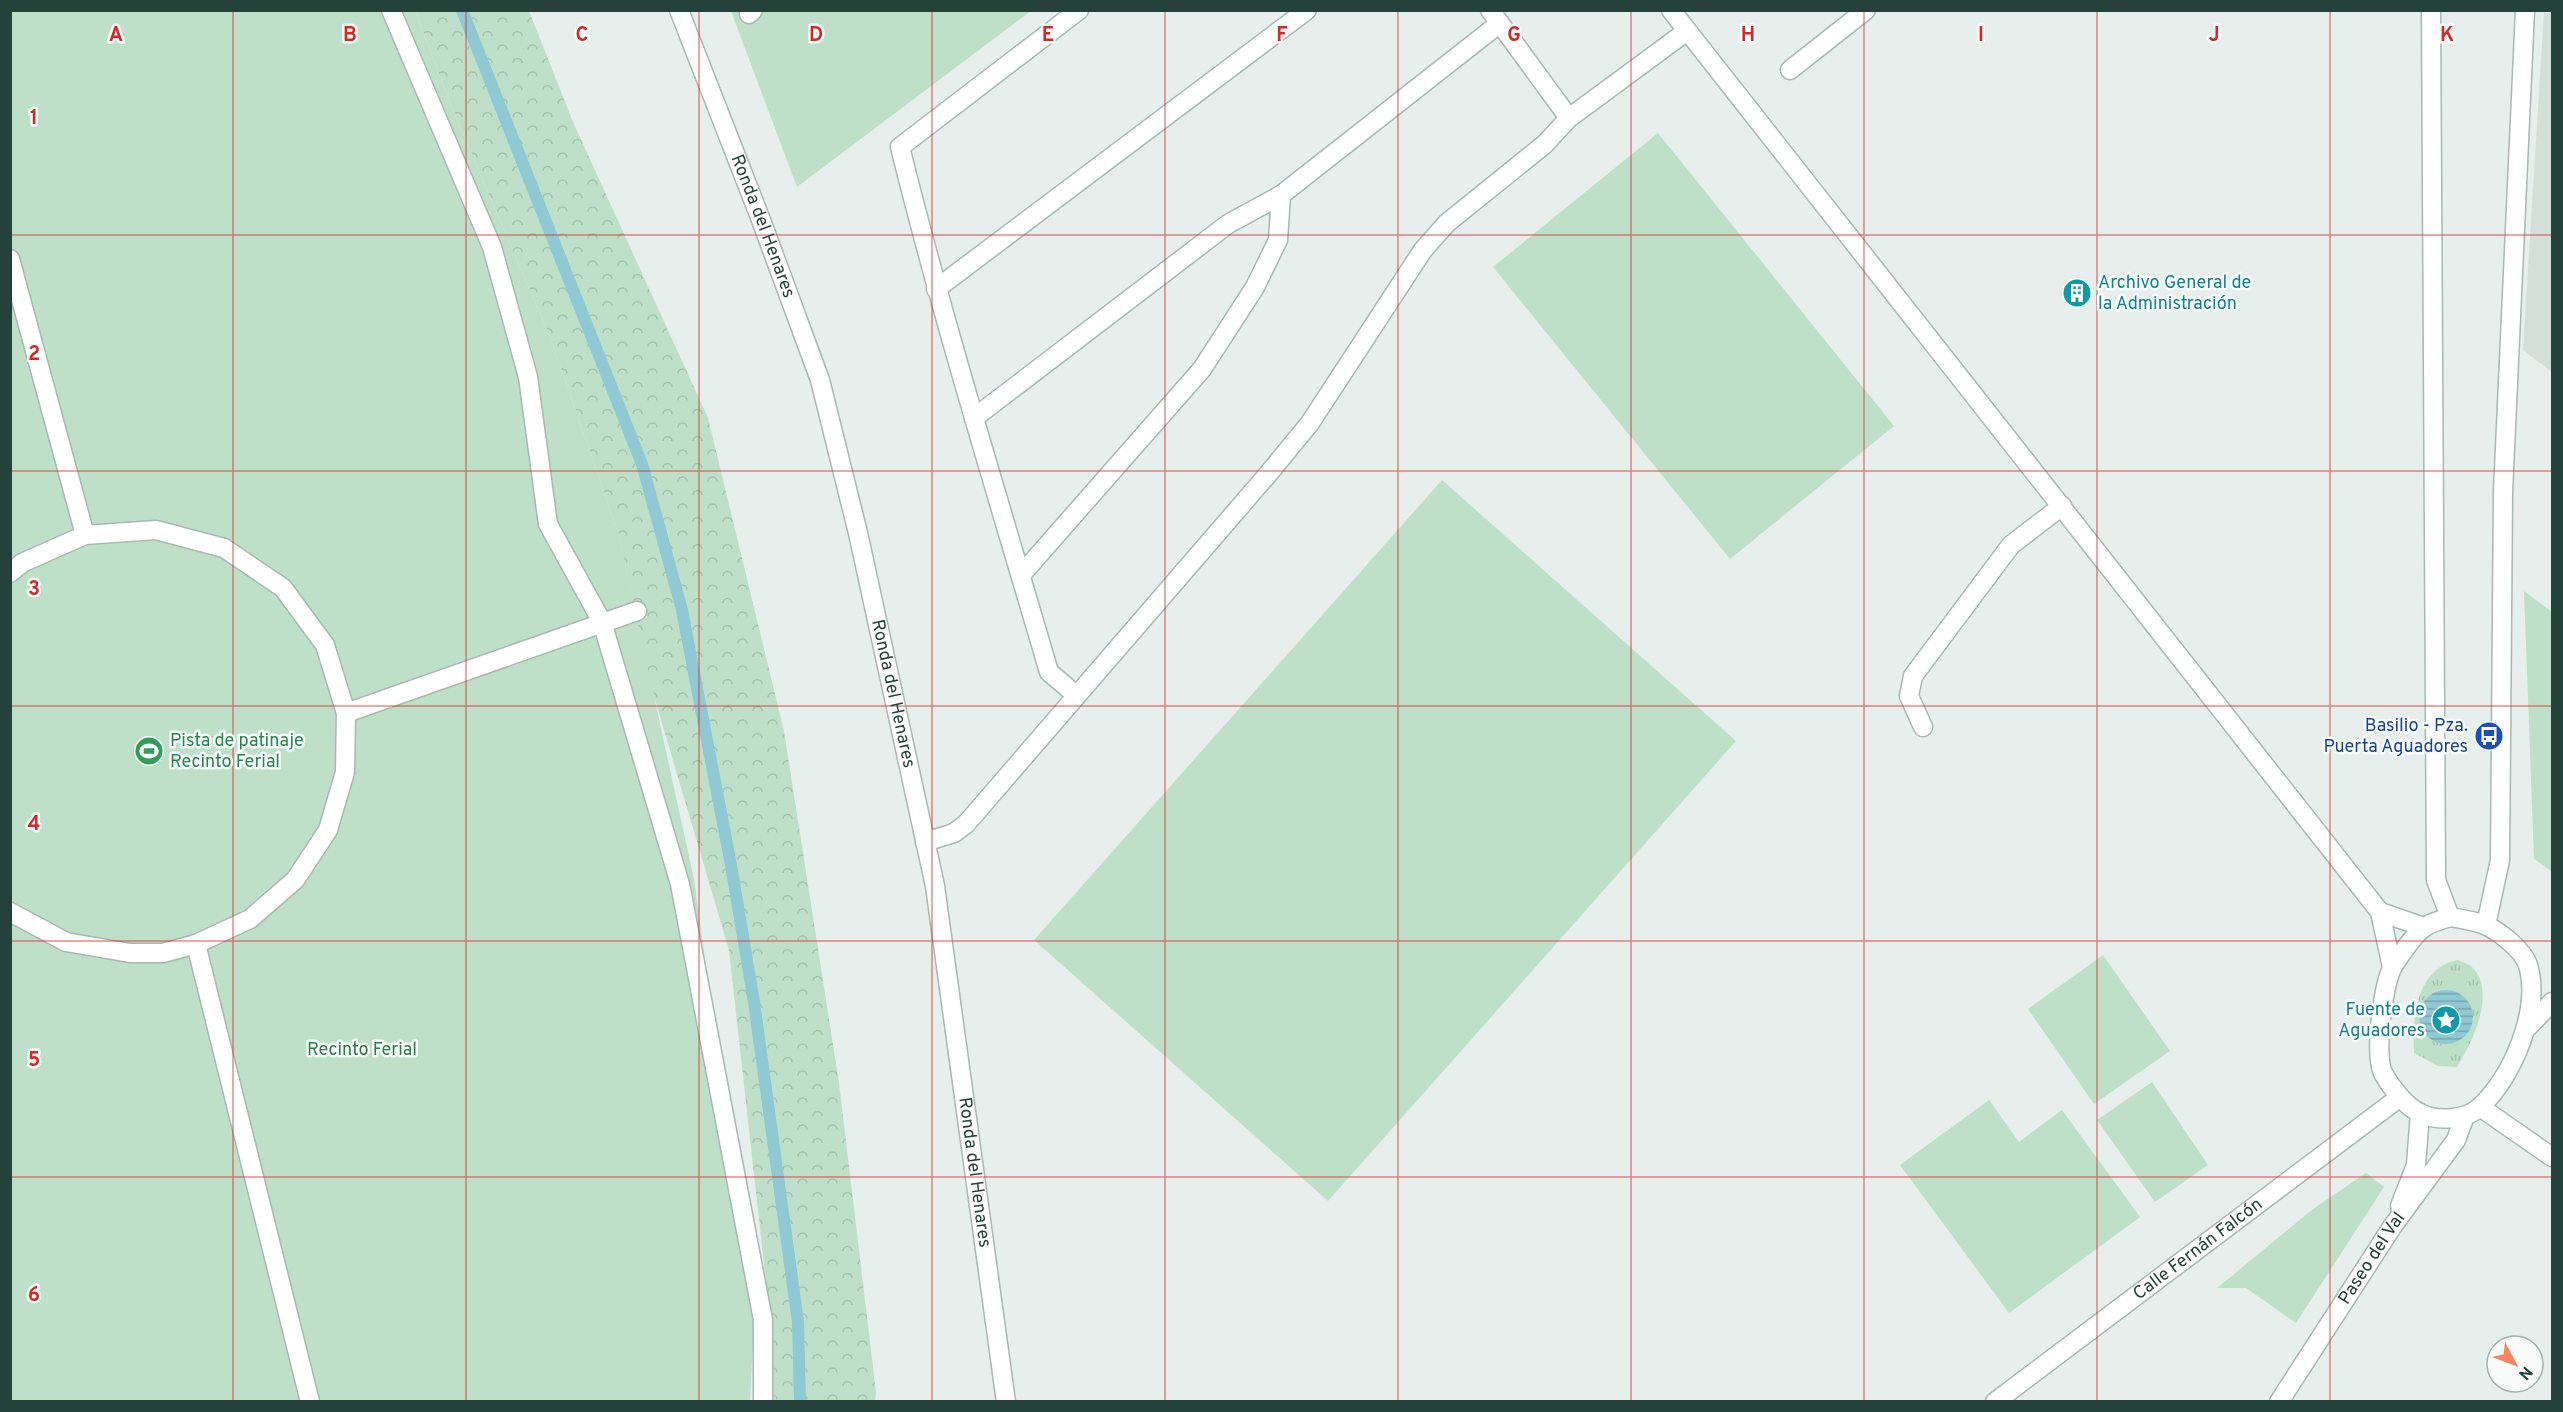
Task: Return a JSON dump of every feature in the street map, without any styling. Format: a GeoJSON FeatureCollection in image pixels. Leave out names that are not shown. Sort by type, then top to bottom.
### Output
{"type":"FeatureCollection","features":[{"type":"Feature","properties":{"kind":"street"},"geometry":{"type":"LineString","coordinates":[[391,10],[492,247],[528,377],[548,524],[602,622],[680,884],[763,1320],[763,1401]]}},
{"type":"Feature","properties":{"kind":"street","name":"Ronda del Henares"},"geometry":{"type":"LineString","coordinates":[[679,10],[761,220],[819,380],[858,533],[934,886],[1006,1401]]}},
{"type":"Feature","properties":{"kind":"street"},"geometry":{"type":"LineString","coordinates":[[1076,695],[1049,672],[936,289],[900,147],[1079,10]]}},
{"type":"Feature","properties":{"kind":"street"},"geometry":{"type":"LineString","coordinates":[[936,289],[1306,10]]}},
{"type":"Feature","properties":{"kind":"street"},"geometry":{"type":"LineString","coordinates":[[1671,10],[2380,912],[2392,967]]}},
{"type":"Feature","properties":{"kind":"street"},"geometry":{"type":"LineString","coordinates":[[1790,70],[1866,10]]}},
{"type":"Feature","properties":{"kind":"street"},"geometry":{"type":"LineString","coordinates":[[2431,10],[2436,880],[2450,917]]}},
{"type":"Feature","properties":{"kind":"street"},"geometry":{"type":"LineString","coordinates":[[2486,925],[2500,860],[2503,492],[2525,10]]}},
{"type":"Feature","properties":{"kind":"street"},"geometry":{"type":"LineString","coordinates":[[975,418],[1228,224],[1281,195],[1495,17],[1569,118]]}},
{"type":"Feature","properties":{"kind":"street"},"geometry":{"type":"LineString","coordinates":[[925,842],[954,833],[966,824],[1310,423],[1424,250],[1447,223],[1545,144],[1569,118],[1687,31]]}},
{"type":"Feature","properties":{"kind":"street"},"geometry":{"type":"LineString","coordinates":[[1021,575],[1202,369],[1255,287],[1278,240],[1281,195]]}},
{"type":"Feature","properties":{"kind":"street"},"geometry":{"type":"LineString","coordinates":[[10,259],[85,535]]}},
{"type":"Feature","properties":{"kind":"street"},"geometry":{"type":"LineString","coordinates":[[1923,727],[1909,696],[1913,676],[2011,545],[2062,506]]}},
{"type":"Feature","properties":{"kind":"street"},"geometry":{"type":"LineString","coordinates":[[10,573],[22,563],[85,535],[156,530],[224,548],[283,588],[325,645],[346,713],[345,772],[328,830],[295,880],[250,919],[196,944],[163,953],[120,951],[66,942],[10,912]]}},
{"type":"Feature","properties":{"kind":"street"},"geometry":{"type":"LineString","coordinates":[[346,713],[637,611]]}},
{"type":"Feature","properties":{"kind":"street"},"geometry":{"type":"LineString","coordinates":[[2380,912],[2424,927]]}},
{"type":"Feature","properties":{"kind":"street"},"geometry":{"type":"LineString","coordinates":[[2450,917],[2486,925],[2503,936],[2528,964],[2530,996],[2527,1028],[2508,1071],[2472,1111],[2445,1119],[2420,1113],[2400,1096],[2382,1072],[2379,1039],[2383,1003],[2392,967],[2424,927],[2450,917]]}},
{"type":"Feature","properties":{"kind":"street"},"geometry":{"type":"LineString","coordinates":[[196,944],[310,1401]]}},
{"type":"Feature","properties":{"kind":"street"},"geometry":{"type":"LineString","coordinates":[[2527,1028],[2553,1002]]}},
{"type":"Feature","properties":{"kind":"street","name":"Calle Fernán Falcón"},"geometry":{"type":"LineString","coordinates":[[1995,1401],[2400,1096]]}},
{"type":"Feature","properties":{"kind":"street"},"geometry":{"type":"LineString","coordinates":[[2472,1111],[2553,1157]]}},
{"type":"Feature","properties":{"kind":"street","name":"Paseo del Val"},"geometry":{"type":"LineString","coordinates":[[2279,1401],[2392,1227],[2456,1140],[2472,1111]]}},
{"type":"Feature","properties":{"kind":"street"},"geometry":{"type":"LineString","coordinates":[[2392,1227],[2415,1165],[2420,1113]]}},
{"type":"Feature","properties":{"kind":"shaded area"},"geometry":{"type":"Polygon","coordinates":[[[2544,12],[2552,15],[2552,372],[2523,350],[2544,12]]]}},
{"type":"Feature","properties":{"kind":"green space","name":"Recinto Ferial"},"geometry":{"type":"Polygon","coordinates":[[[10,11],[415,11],[456,118],[550,337],[618,532],[694,879],[754,1321],[750,1401],[11,1401],[10,11]]]}},
{"type":"Feature","properties":{"kind":"green space"},"geometry":{"type":"Polygon","coordinates":[[[415,11],[529,11],[573,122],[708,418],[784,731],[839,1083],[876,1392],[875,1401],[772,1401],[771,1327],[729,950],[651,686],[618,532],[550,337],[456,118],[415,11]]]}},
{"type":"Feature","properties":{"kind":"green space"},"geometry":{"type":"Polygon","coordinates":[[[731,11],[1031,11],[797,187],[731,11]]]}},
{"type":"Feature","properties":{"kind":"green space"},"geometry":{"type":"Polygon","coordinates":[[[1658,133],[1894,426],[1730,559],[1493,267],[1658,133]]]}},
{"type":"Feature","properties":{"kind":"green space"},"geometry":{"type":"Polygon","coordinates":[[[1442,480],[1736,741],[1328,1201],[1034,940],[1442,480]]]}},
{"type":"Feature","properties":{"kind":"green space"},"geometry":{"type":"Polygon","coordinates":[[[2524,591],[2552,612],[2552,872],[2534,859],[2524,591]]]}},
{"type":"Feature","properties":{"kind":"green space"},"geometry":{"type":"Polygon","coordinates":[[[2103,955],[2170,1051],[2094,1104],[2028,1009],[2103,955]]]}},
{"type":"Feature","properties":{"kind":"green space"},"geometry":{"type":"Polygon","coordinates":[[[2458,960],[2471,966],[2479,977],[2482,989],[2480,1017],[2457,1067],[2438,1066],[2414,1053],[2416,1010],[2419,996],[2433,973],[2444,965],[2458,960]]]}},
{"type":"Feature","properties":{"kind":"green space"},"geometry":{"type":"Polygon","coordinates":[[[2152,1082],[2208,1165],[2155,1202],[2097,1120],[2152,1082]]]}},
{"type":"Feature","properties":{"kind":"green space"},"geometry":{"type":"Polygon","coordinates":[[[1989,1100],[2019,1142],[2062,1110],[2140,1217],[2009,1313],[1900,1165],[1989,1100]]]}},
{"type":"Feature","properties":{"kind":"green space"},"geometry":{"type":"Polygon","coordinates":[[[2366,1173],[2384,1187],[2296,1323],[2246,1288],[2217,1288],[2313,1209],[2366,1173]]]}},
{"type":"Feature","properties":{"kind":"water","name":"Fuente de Aguadores"},"geometry":{"type":"Polygon","coordinates":[[[2441,990],[2451,990],[2461,994],[2469,1002],[2473,1017],[2469,1032],[2461,1040],[2451,1044],[2441,1044],[2431,1040],[2423,1032],[2419,1022],[2419,1012],[2423,1002],[2431,994],[2441,990]]]}},
{"type":"Feature","properties":{"kind":"waterway"},"geometry":{"type":"LineString","coordinates":[[462,10],[642,464],[682,610],[731,865],[754,1002],[798,1322],[800,1402]]}},
{"type":"Feature","properties":{"kind":"place","name":"Archivo General de la Administración"},"geometry":{"type":"Point","coordinates":[2077,293]}},
{"type":"Feature","properties":{"kind":"place","name":"Basilio - Pza. Puerta Aguadores"},"geometry":{"type":"Point","coordinates":[2489,736]}},
{"type":"Feature","properties":{"kind":"place","name":"Pista de patinaje Recinto Ferial"},"geometry":{"type":"Point","coordinates":[149,751]}},
{"type":"Feature","properties":{"kind":"place","name":"Fuente de Aguadores"},"geometry":{"type":"Point","coordinates":[2446,1020]}}]}
